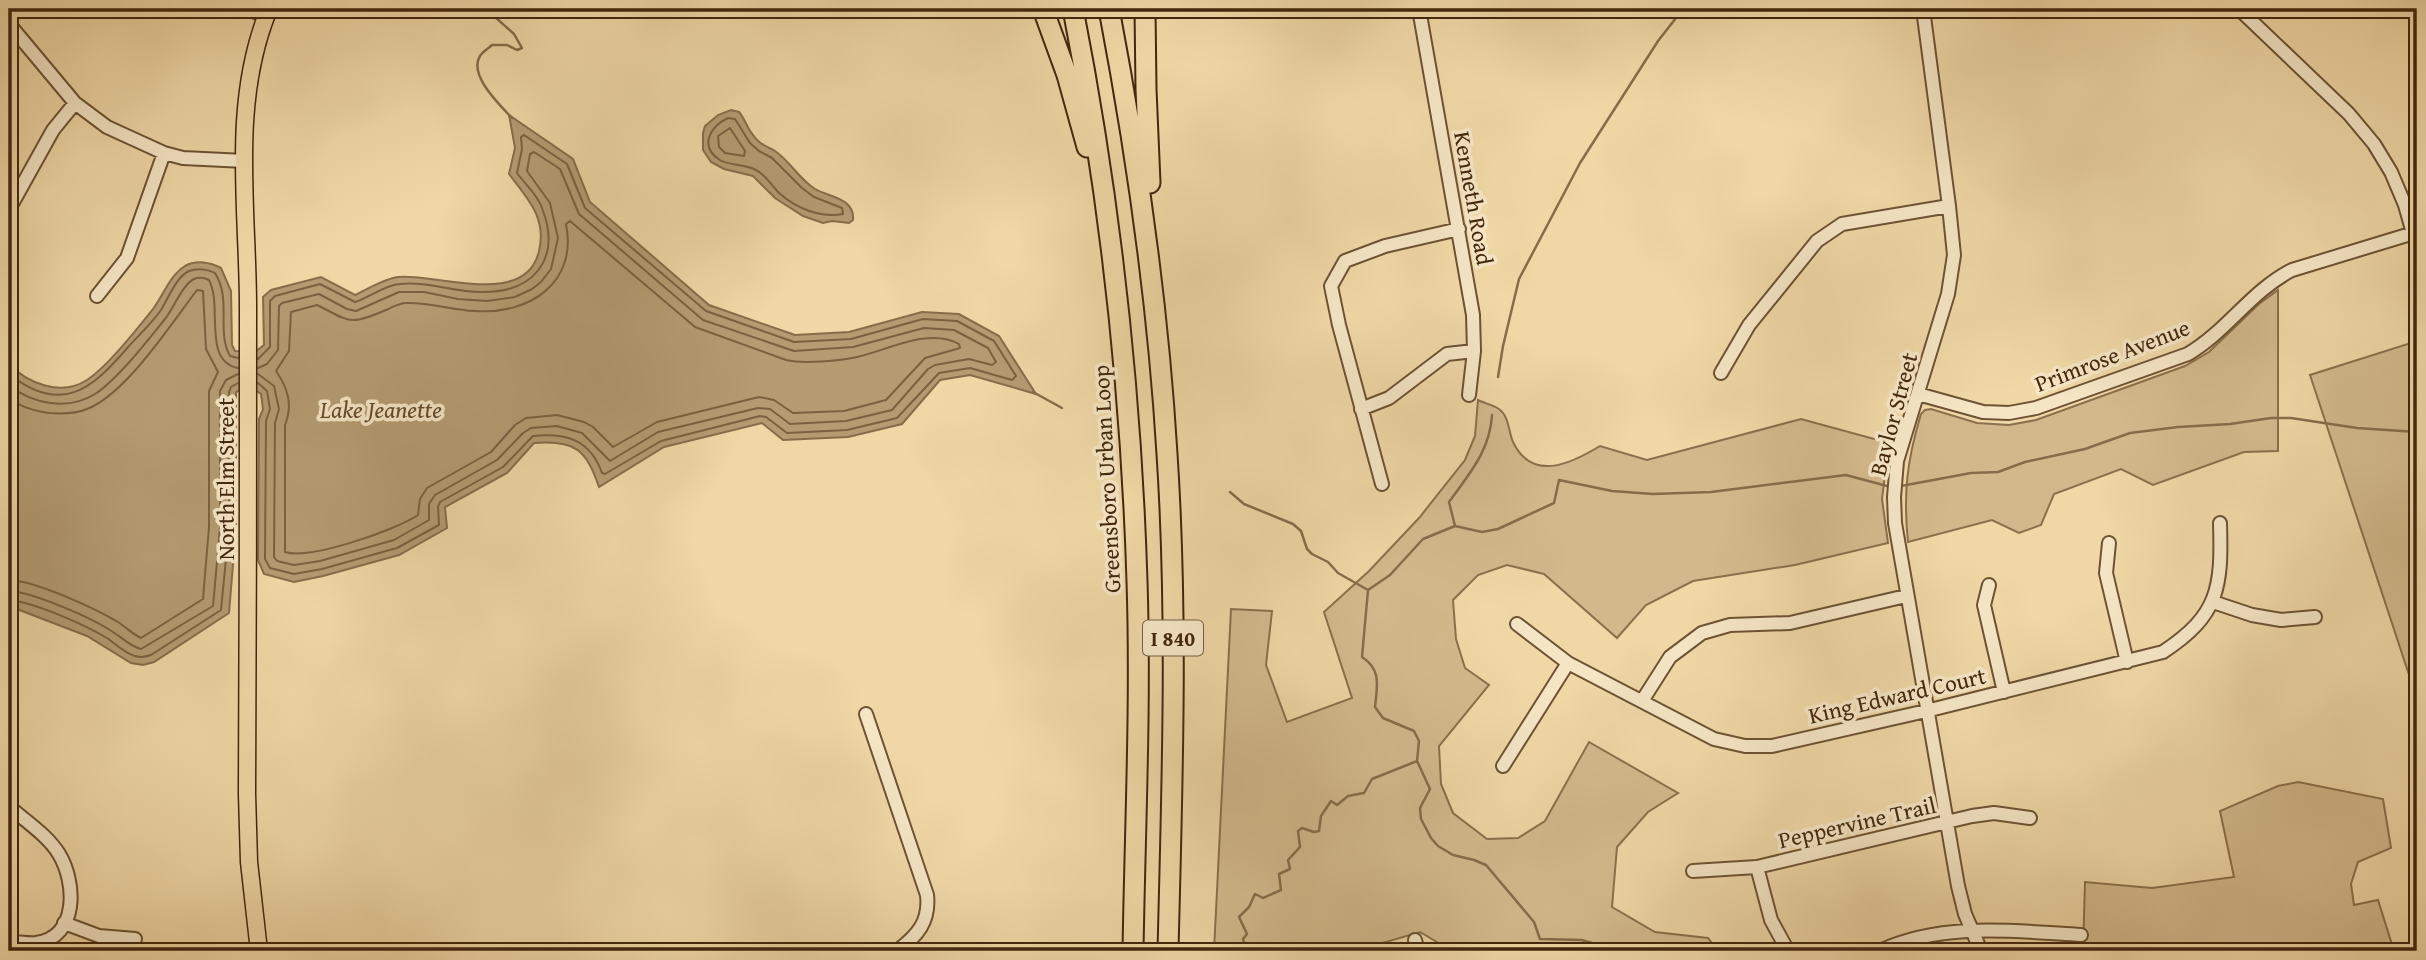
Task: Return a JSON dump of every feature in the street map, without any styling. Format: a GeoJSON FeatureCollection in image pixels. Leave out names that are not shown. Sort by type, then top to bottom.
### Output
{"type":"FeatureCollection","features":[{"type":"Feature","properties":{"kind":"highway"},"geometry":{"type":"LineString","coordinates":[[1043,9],[1076,105],[1115,264]]}},
{"type":"Feature","properties":{"kind":"highway","name":"Greensboro Urban Loop"},"geometry":{"type":"LineString","coordinates":[[1073,9],[1097,137],[1115,264],[1129,418],[1138,585],[1133,951]]}},
{"type":"Feature","properties":{"kind":"highway","name":"I 840"},"geometry":{"type":"LineString","coordinates":[[1109,9],[1141,195],[1157,325],[1167,455],[1173,584],[1168,951]]}},
{"type":"Feature","properties":{"kind":"highway"},"geometry":{"type":"LineString","coordinates":[[1145,9],[1157,325]]}},
{"type":"Feature","properties":{"kind":"main road","name":"North Elm Street"},"geometry":{"type":"LineString","coordinates":[[259,951],[250,875],[247,805],[248,341],[245,161],[247,94],[251,68],[267,12]]}},
{"type":"Feature","properties":{"kind":"street"},"geometry":{"type":"LineString","coordinates":[[247,9],[267,12]]}},
{"type":"Feature","properties":{"kind":"street","name":"Kenneth Road"},"geometry":{"type":"LineString","coordinates":[[1419,9],[1473,315],[1474,351],[1469,395]]}},
{"type":"Feature","properties":{"kind":"street","name":"Baylor Street"},"geometry":{"type":"LineString","coordinates":[[1923,9],[1950,206],[1954,255],[1948,294],[1897,461],[1895,523],[1958,886],[1965,914],[1981,951]]}},
{"type":"Feature","properties":{"kind":"street"},"geometry":{"type":"LineString","coordinates":[[2239,9],[2348,114],[2374,144],[2391,172],[2415,232]]}},
{"type":"Feature","properties":{"kind":"street"},"geometry":{"type":"LineString","coordinates":[[9,24],[75,103],[107,127],[164,153],[199,161],[245,161]]}},
{"type":"Feature","properties":{"kind":"street"},"geometry":{"type":"LineString","coordinates":[[13,202],[53,130],[75,103]]}},
{"type":"Feature","properties":{"kind":"street"},"geometry":{"type":"LineString","coordinates":[[97,296],[127,258],[164,153]]}},
{"type":"Feature","properties":{"kind":"street"},"geometry":{"type":"LineString","coordinates":[[1721,373],[1749,325],[1817,241],[1830,230],[1842,224],[1950,206]]}},
{"type":"Feature","properties":{"kind":"street"},"geometry":{"type":"LineString","coordinates":[[1382,484],[1331,286],[1345,261],[1385,246],[1459,229]]}},
{"type":"Feature","properties":{"kind":"street","name":"Primrose Avenue"},"geometry":{"type":"LineString","coordinates":[[1918,394],[1983,412],[2036,408],[2188,354],[2201,346],[2259,291],[2292,270],[2415,232]]}},
{"type":"Feature","properties":{"kind":"street"},"geometry":{"type":"LineString","coordinates":[[1361,409],[1389,398],[1447,354],[1474,351]]}},
{"type":"Feature","properties":{"kind":"street","name":"King Edward Court"},"geometry":{"type":"LineString","coordinates":[[1517,624],[1568,663],[1714,739],[1745,746],[1772,746],[2163,652],[2187,636],[2206,615],[2213,601],[2220,571],[2220,523]]}},
{"type":"Feature","properties":{"kind":"street"},"geometry":{"type":"LineString","coordinates":[[2109,542],[2106,573],[2127,662]]}},
{"type":"Feature","properties":{"kind":"street"},"geometry":{"type":"LineString","coordinates":[[1989,585],[1984,606],[2004,692]]}},
{"type":"Feature","properties":{"kind":"street"},"geometry":{"type":"LineString","coordinates":[[1642,701],[1670,657],[1702,633],[1730,625],[1790,623],[1906,596]]}},
{"type":"Feature","properties":{"kind":"street"},"geometry":{"type":"LineString","coordinates":[[2213,601],[2252,615],[2281,620],[2315,617]]}},
{"type":"Feature","properties":{"kind":"street"},"geometry":{"type":"LineString","coordinates":[[1503,766],[1568,663]]}},
{"type":"Feature","properties":{"kind":"street"},"geometry":{"type":"LineString","coordinates":[[866,714],[928,895],[927,913],[921,929],[897,951]]}},
{"type":"Feature","properties":{"kind":"street"},"geometry":{"type":"LineString","coordinates":[[9,803],[12,809],[50,841],[65,865],[71,903],[64,923],[44,940],[26,943],[9,940]]}},
{"type":"Feature","properties":{"kind":"street","name":"Peppervine Trail"},"geometry":{"type":"LineString","coordinates":[[1693,871],[1757,867],[1994,813],[2030,818]]}},
{"type":"Feature","properties":{"kind":"street"},"geometry":{"type":"LineString","coordinates":[[1757,867],[1771,920],[1788,951]]}},
{"type":"Feature","properties":{"kind":"street"},"geometry":{"type":"LineString","coordinates":[[64,923],[99,936],[135,939]]}},
{"type":"Feature","properties":{"kind":"street"},"geometry":{"type":"LineString","coordinates":[[1880,951],[1924,937],[1972,931],[2081,935]]}},
{"type":"Feature","properties":{"kind":"shaded area"},"geometry":{"type":"Polygon","coordinates":[[[2278,290],[2278,451],[2244,452],[2153,485],[2121,469],[2054,494],[2041,525],[2019,533],[1992,520],[1908,542],[1906,509],[1909,462],[1921,414],[1925,410],[1931,409],[1977,423],[2009,425],[2036,420],[2185,366],[2209,352],[2259,304],[2278,290]]]}},
{"type":"Feature","properties":{"kind":"shaded area"},"geometry":{"type":"Polygon","coordinates":[[[2417,341],[2417,699],[2310,375],[2417,341]]]}},
{"type":"Feature","properties":{"kind":"shaded area"},"geometry":{"type":"Polygon","coordinates":[[[1478,400],[1503,412],[1514,444],[1522,456],[1543,466],[1566,463],[1600,446],[1647,460],[1801,419],[1889,443],[1882,499],[1888,543],[1795,565],[1693,581],[1646,605],[1617,638],[1544,574],[1507,565],[1478,575],[1453,600],[1456,639],[1465,668],[1489,685],[1439,746],[1441,784],[1453,813],[1487,839],[1518,838],[1545,821],[1589,742],[1678,793],[1648,812],[1617,847],[1612,907],[1655,932],[1708,938],[1718,951],[1452,951],[1420,932],[1355,951],[1214,951],[1231,609],[1272,611],[1266,665],[1287,722],[1352,698],[1324,612],[1369,571],[1419,518],[1465,460],[1475,436],[1478,400]]]}},
{"type":"Feature","properties":{"kind":"shaded area"},"geometry":{"type":"Polygon","coordinates":[[[2298,782],[2383,799],[2391,848],[2358,862],[2351,884],[2354,905],[2378,900],[2394,951],[2083,951],[2085,882],[2152,888],[2234,877],[2220,811],[2278,786],[2298,782]]]}},
{"type":"Feature","properties":{"kind":"water"},"geometry":{"type":"Polygon","coordinates":[[[731,110],[739,112],[758,141],[780,155],[809,185],[846,203],[853,213],[853,220],[849,223],[823,223],[803,216],[775,198],[753,176],[724,169],[711,162],[703,150],[705,126],[718,115],[731,110]]]}},
{"type":"Feature","properties":{"kind":"water","name":"Lake Jeanette"},"geometry":{"type":"Polygon","coordinates":[[[509,115],[573,159],[590,202],[709,305],[795,335],[849,332],[922,312],[959,314],[999,336],[1036,394],[970,375],[940,380],[902,424],[848,437],[783,440],[762,423],[664,447],[599,487],[589,464],[577,450],[560,443],[534,443],[507,473],[445,507],[447,528],[399,555],[294,582],[264,574],[258,560],[259,419],[263,409],[261,394],[252,389],[243,390],[236,392],[236,528],[229,613],[154,662],[143,665],[131,663],[87,636],[9,606],[9,364],[25,377],[45,386],[66,387],[87,380],[104,366],[130,337],[153,309],[175,275],[185,266],[198,262],[221,268],[231,291],[232,345],[235,351],[255,352],[264,345],[263,297],[271,290],[321,277],[355,295],[399,277],[479,284],[517,279],[531,268],[541,239],[534,210],[509,174],[515,148],[509,115]]]}},
{"type":"Feature","properties":{"kind":"waterway"},"geometry":{"type":"LineString","coordinates":[[486,9],[514,34],[522,48],[517,50],[507,45],[492,45],[481,55],[477,64],[487,89],[512,118]]}},
{"type":"Feature","properties":{"kind":"waterway"},"geometry":{"type":"LineString","coordinates":[[1498,377],[1519,279],[1580,163],[1658,41],[1683,9]]}},
{"type":"Feature","properties":{"kind":"waterway"},"geometry":{"type":"LineString","coordinates":[[1033,392],[1062,408]]}},
{"type":"Feature","properties":{"kind":"waterway"},"geometry":{"type":"LineString","coordinates":[[1455,526],[1449,502],[1483,451],[1492,415]]}},
{"type":"Feature","properties":{"kind":"waterway"},"geometry":{"type":"LineString","coordinates":[[1901,486],[1971,473],[1998,472],[2025,462],[2085,449],[2130,433],[2178,427],[2291,418],[2357,428],[2417,432]]}},
{"type":"Feature","properties":{"kind":"waterway"},"geometry":{"type":"LineString","coordinates":[[1597,951],[1595,944],[1582,940],[1540,939],[1534,922],[1486,865],[1453,855],[1431,838],[1421,819],[1420,808],[1430,789],[1417,761],[1419,741],[1414,731],[1383,718],[1375,707],[1377,679],[1373,667],[1362,657],[1368,590],[1390,575],[1423,539],[1455,526],[1482,532],[1498,529],[1554,503],[1559,480],[1612,491],[1653,494],[1711,492],[1846,475],[1887,486]]}},
{"type":"Feature","properties":{"kind":"waterway"},"geometry":{"type":"LineString","coordinates":[[1230,492],[1244,504],[1293,524],[1301,531],[1307,549],[1312,554],[1368,590]]}},
{"type":"Feature","properties":{"kind":"waterway"},"geometry":{"type":"LineString","coordinates":[[1244,951],[1246,949],[1243,939],[1247,934],[1239,917],[1249,907],[1255,894],[1263,898],[1281,890],[1279,874],[1290,869],[1288,860],[1300,847],[1298,831],[1302,828],[1319,831],[1321,816],[1331,801],[1337,805],[1348,796],[1364,793],[1372,779],[1417,761]]}}]}
